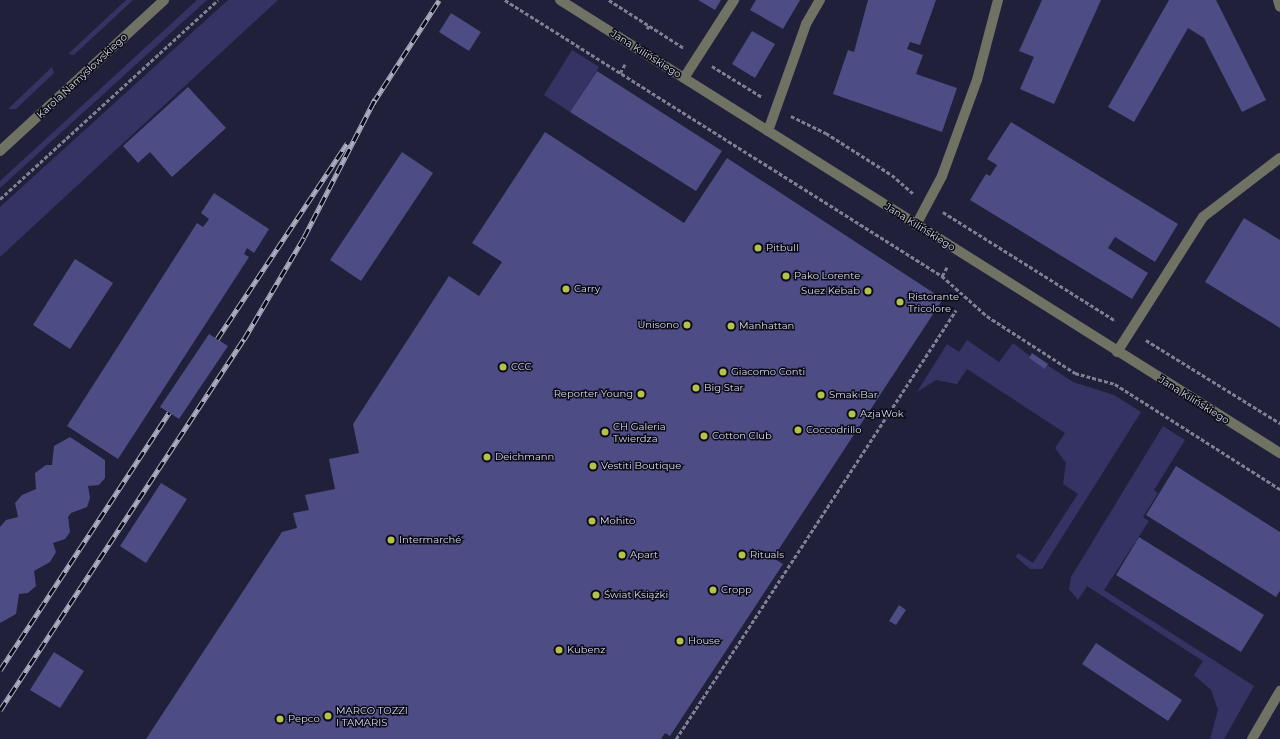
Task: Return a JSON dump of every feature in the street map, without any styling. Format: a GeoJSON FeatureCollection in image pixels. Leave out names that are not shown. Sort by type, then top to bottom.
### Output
{"type":"FeatureCollection","features":[{"type":"Feature","properties":{"kind":"street","name":"Karola Namysłowskiego"},"geometry":{"type":"LineString","coordinates":[[0,152],[164,0]]}},
{"type":"Feature","properties":{"kind":"street","name":"Jana Kilińskiego"},"geometry":{"type":"LineString","coordinates":[[560,0],[1117,352],[1280,453]]}},
{"type":"Feature","properties":{"kind":"street"},"geometry":{"type":"LineString","coordinates":[[684,78],[734,0]]}},
{"type":"Feature","properties":{"kind":"street"},"geometry":{"type":"LineString","coordinates":[[768,131],[806,24],[820,0]]}},
{"type":"Feature","properties":{"kind":"street"},"geometry":{"type":"LineString","coordinates":[[916,225],[945,169],[977,80],[998,0]]}},
{"type":"Feature","properties":{"kind":"street"},"geometry":{"type":"LineString","coordinates":[[1278,0],[1280,7]]}},
{"type":"Feature","properties":{"kind":"street"},"geometry":{"type":"LineString","coordinates":[[1117,352],[1203,217],[1280,158]]}},
{"type":"Feature","properties":{"kind":"street"},"geometry":{"type":"LineString","coordinates":[[1252,739],[1280,691]]}},
{"type":"Feature","properties":{"kind":"path"},"geometry":{"type":"LineString","coordinates":[[0,199],[218,0]]}},
{"type":"Feature","properties":{"kind":"path"},"geometry":{"type":"LineString","coordinates":[[505,0],[942,276],[987,316],[1075,373],[1115,384],[1280,489]]}},
{"type":"Feature","properties":{"kind":"path"},"geometry":{"type":"LineString","coordinates":[[647,29],[649,25]]}},
{"type":"Feature","properties":{"kind":"path"},"geometry":{"type":"LineString","coordinates":[[620,73],[625,64]]}},
{"type":"Feature","properties":{"kind":"path"},"geometry":{"type":"LineString","coordinates":[[967,235],[971,229]]}},
{"type":"Feature","properties":{"kind":"path"},"geometry":{"type":"LineString","coordinates":[[942,276],[947,267]]}},
{"type":"Feature","properties":{"kind":"path"},"geometry":{"type":"LineString","coordinates":[[676,739],[956,310]]}},
{"type":"Feature","properties":{"kind":"shaded area"},"geometry":{"type":"Polygon","coordinates":[[[126,0],[133,0],[74,55],[68,54],[126,0]]]}},
{"type":"Feature","properties":{"kind":"shaded area"},"geometry":{"type":"Polygon","coordinates":[[[197,0],[207,0],[0,188],[0,181],[197,0]]]}},
{"type":"Feature","properties":{"kind":"shaded area"},"geometry":{"type":"Polygon","coordinates":[[[228,0],[278,0],[0,257],[0,207],[228,0]]]}},
{"type":"Feature","properties":{"kind":"shaded area"},"geometry":{"type":"Polygon","coordinates":[[[572,50],[599,67],[570,112],[544,95],[572,50]]]}},
{"type":"Feature","properties":{"kind":"shaded area"},"geometry":{"type":"Polygon","coordinates":[[[52,67],[54,73],[16,109],[8,109],[52,67]]]}},
{"type":"Feature","properties":{"kind":"shaded area"},"geometry":{"type":"Polygon","coordinates":[[[967,340],[999,362],[1013,343],[1045,368],[1047,365],[1073,382],[1114,395],[1141,412],[1042,569],[1030,569],[1016,557],[1018,553],[1033,563],[1078,494],[1063,484],[1066,463],[1055,448],[1065,433],[967,369],[957,384],[936,380],[917,392],[947,344],[959,352],[967,340]]]}},
{"type":"Feature","properties":{"kind":"shaded area"},"geometry":{"type":"Polygon","coordinates":[[[1163,426],[1185,440],[1154,490],[1158,493],[1143,517],[1149,521],[1104,590],[1254,686],[1224,739],[1210,739],[1218,710],[1211,690],[1194,675],[1203,661],[1087,586],[1078,600],[1069,589],[1071,577],[1163,426]]]}},
{"type":"Feature","properties":{"kind":"building"},"geometry":{"type":"Polygon","coordinates":[[[698,0],[721,0],[715,10],[698,0]]]}},
{"type":"Feature","properties":{"kind":"building"},"geometry":{"type":"Polygon","coordinates":[[[756,0],[800,0],[783,29],[750,10],[756,0]]]}},
{"type":"Feature","properties":{"kind":"building"},"geometry":{"type":"Polygon","coordinates":[[[868,0],[936,0],[920,45],[910,42],[907,49],[923,55],[916,74],[957,88],[942,132],[833,94],[848,50],[854,52],[868,0]]]}},
{"type":"Feature","properties":{"kind":"building"},"geometry":{"type":"Polygon","coordinates":[[[1042,0],[1101,0],[1054,104],[1020,89],[1034,57],[1019,51],[1042,0]]]}},
{"type":"Feature","properties":{"kind":"building"},"geometry":{"type":"Polygon","coordinates":[[[1169,0],[1216,0],[1266,100],[1242,112],[1204,38],[1188,28],[1134,122],[1108,107],[1169,0]]]}},
{"type":"Feature","properties":{"kind":"building"},"geometry":{"type":"Polygon","coordinates":[[[451,13],[481,32],[469,51],[439,32],[451,13]]]}},
{"type":"Feature","properties":{"kind":"building"},"geometry":{"type":"Polygon","coordinates":[[[752,31],[775,44],[755,78],[732,64],[752,31]]]}},
{"type":"Feature","properties":{"kind":"building"},"geometry":{"type":"Polygon","coordinates":[[[597,71],[722,151],[696,191],[570,112],[597,71]]]}},
{"type":"Feature","properties":{"kind":"building"},"geometry":{"type":"Polygon","coordinates":[[[188,87],[226,128],[172,177],[150,152],[138,163],[123,146],[188,87]]]}},
{"type":"Feature","properties":{"kind":"building"},"geometry":{"type":"Polygon","coordinates":[[[1011,122],[1178,224],[1155,262],[1115,237],[1108,248],[1148,273],[1132,299],[970,200],[986,174],[990,176],[997,165],[987,159],[1011,122]]]}},
{"type":"Feature","properties":{"kind":"building","name":"CH Galeria Twierdza"},"geometry":{"type":"Polygon","coordinates":[[[545,132],[684,223],[727,158],[943,299],[773,558],[783,564],[670,736],[665,733],[661,739],[146,739],[282,532],[297,528],[293,513],[309,510],[305,495],[335,489],[329,459],[359,453],[353,424],[449,276],[479,296],[502,262],[472,243],[545,132]]]}},
{"type":"Feature","properties":{"kind":"building"},"geometry":{"type":"Polygon","coordinates":[[[402,152],[433,173],[361,281],[330,260],[402,152]]]}},
{"type":"Feature","properties":{"kind":"building"},"geometry":{"type":"Polygon","coordinates":[[[214,193],[269,229],[254,253],[247,248],[244,254],[249,257],[118,459],[67,426],[197,223],[203,227],[209,219],[201,213],[214,193]]]}},
{"type":"Feature","properties":{"kind":"building"},"geometry":{"type":"Polygon","coordinates":[[[1244,218],[1280,240],[1280,328],[1205,282],[1244,218]]]}},
{"type":"Feature","properties":{"kind":"building"},"geometry":{"type":"Polygon","coordinates":[[[75,259],[113,283],[70,349],[33,325],[75,259]]]}},
{"type":"Feature","properties":{"kind":"building"},"geometry":{"type":"Polygon","coordinates":[[[209,334],[228,346],[179,419],[160,407],[209,334]]]}},
{"type":"Feature","properties":{"kind":"building"},"geometry":{"type":"Polygon","coordinates":[[[1032,353],[1048,364],[1045,369],[1029,358],[1032,353]]]}},
{"type":"Feature","properties":{"kind":"building"},"geometry":{"type":"Polygon","coordinates":[[[70,437],[105,460],[105,478],[99,485],[88,486],[90,498],[87,507],[71,513],[68,517],[70,532],[65,539],[53,543],[56,552],[50,562],[34,571],[36,586],[28,593],[19,594],[16,614],[0,623],[0,527],[6,520],[18,517],[15,503],[22,495],[36,489],[35,473],[46,465],[52,465],[54,446],[70,437]]]}},
{"type":"Feature","properties":{"kind":"building"},"geometry":{"type":"Polygon","coordinates":[[[1176,466],[1280,532],[1280,591],[1276,597],[1146,515],[1176,466]]]}},
{"type":"Feature","properties":{"kind":"building"},"geometry":{"type":"Polygon","coordinates":[[[161,483],[187,499],[146,563],[120,546],[161,483]]]}},
{"type":"Feature","properties":{"kind":"building"},"geometry":{"type":"Polygon","coordinates":[[[1139,537],[1264,615],[1241,652],[1116,575],[1139,537]]]}},
{"type":"Feature","properties":{"kind":"building"},"geometry":{"type":"Polygon","coordinates":[[[899,605],[906,610],[896,625],[889,621],[899,605]]]}},
{"type":"Feature","properties":{"kind":"building"},"geometry":{"type":"Polygon","coordinates":[[[1096,643],[1182,700],[1168,721],[1082,664],[1096,643]]]}},
{"type":"Feature","properties":{"kind":"building"},"geometry":{"type":"Polygon","coordinates":[[[54,652],[84,671],[60,708],[30,690],[54,652]]]}},
{"type":"Feature","properties":{"kind":"railway"},"geometry":{"type":"LineString","coordinates":[[373,103],[439,0]]}},
{"type":"Feature","properties":{"kind":"railway"},"geometry":{"type":"LineString","coordinates":[[0,710],[244,339],[304,237],[375,99]]}},
{"type":"Feature","properties":{"kind":"railway"},"geometry":{"type":"LineString","coordinates":[[217,339],[347,143]]}},
{"type":"Feature","properties":{"kind":"railway"},"geometry":{"type":"LineString","coordinates":[[0,670],[169,413]]}},
{"type":"Feature","properties":{"kind":"place","name":"Pitbull"},"geometry":{"type":"Point","coordinates":[758,248]}},
{"type":"Feature","properties":{"kind":"place","name":"Pako Lorente"},"geometry":{"type":"Point","coordinates":[786,276]}},
{"type":"Feature","properties":{"kind":"place","name":"Carry"},"geometry":{"type":"Point","coordinates":[566,289]}},
{"type":"Feature","properties":{"kind":"place","name":"Suez Kebab"},"geometry":{"type":"Point","coordinates":[868,291]}},
{"type":"Feature","properties":{"kind":"place","name":"Ristorante Tricolore"},"geometry":{"type":"Point","coordinates":[900,302]}},
{"type":"Feature","properties":{"kind":"place","name":"Unisono"},"geometry":{"type":"Point","coordinates":[687,325]}},
{"type":"Feature","properties":{"kind":"place","name":"Manhattan"},"geometry":{"type":"Point","coordinates":[731,326]}},
{"type":"Feature","properties":{"kind":"place","name":"CCC"},"geometry":{"type":"Point","coordinates":[503,367]}},
{"type":"Feature","properties":{"kind":"place","name":"Giacomo Conti"},"geometry":{"type":"Point","coordinates":[723,372]}},
{"type":"Feature","properties":{"kind":"place","name":"Big Star"},"geometry":{"type":"Point","coordinates":[696,388]}},
{"type":"Feature","properties":{"kind":"place","name":"Reporter Young"},"geometry":{"type":"Point","coordinates":[641,394]}},
{"type":"Feature","properties":{"kind":"place","name":"Smak Bar"},"geometry":{"type":"Point","coordinates":[821,395]}},
{"type":"Feature","properties":{"kind":"place","name":"AzjaWok"},"geometry":{"type":"Point","coordinates":[852,414]}},
{"type":"Feature","properties":{"kind":"place","name":"Coccodrillo"},"geometry":{"type":"Point","coordinates":[798,430]}},
{"type":"Feature","properties":{"kind":"place","name":"CH Galeria Twierdza"},"geometry":{"type":"Point","coordinates":[605,432]}},
{"type":"Feature","properties":{"kind":"place","name":"Cotton Club"},"geometry":{"type":"Point","coordinates":[704,436]}},
{"type":"Feature","properties":{"kind":"place","name":"Deichmann"},"geometry":{"type":"Point","coordinates":[487,457]}},
{"type":"Feature","properties":{"kind":"place","name":"Vestiti Boutique"},"geometry":{"type":"Point","coordinates":[593,466]}},
{"type":"Feature","properties":{"kind":"place","name":"Mohito"},"geometry":{"type":"Point","coordinates":[592,521]}},
{"type":"Feature","properties":{"kind":"place","name":"Intermarché"},"geometry":{"type":"Point","coordinates":[391,540]}},
{"type":"Feature","properties":{"kind":"place","name":"Apart"},"geometry":{"type":"Point","coordinates":[622,555]}},
{"type":"Feature","properties":{"kind":"place","name":"Rituals"},"geometry":{"type":"Point","coordinates":[742,555]}},
{"type":"Feature","properties":{"kind":"place","name":"Cropp"},"geometry":{"type":"Point","coordinates":[713,590]}},
{"type":"Feature","properties":{"kind":"place","name":"Świat Książki"},"geometry":{"type":"Point","coordinates":[596,595]}},
{"type":"Feature","properties":{"kind":"place","name":"House"},"geometry":{"type":"Point","coordinates":[680,641]}},
{"type":"Feature","properties":{"kind":"place","name":"Kubenz"},"geometry":{"type":"Point","coordinates":[559,650]}},
{"type":"Feature","properties":{"kind":"place","name":"MARCO TOZZI I TAMARIS"},"geometry":{"type":"Point","coordinates":[328,716]}},
{"type":"Feature","properties":{"kind":"place","name":"Pepco"},"geometry":{"type":"Point","coordinates":[280,719]}}]}
